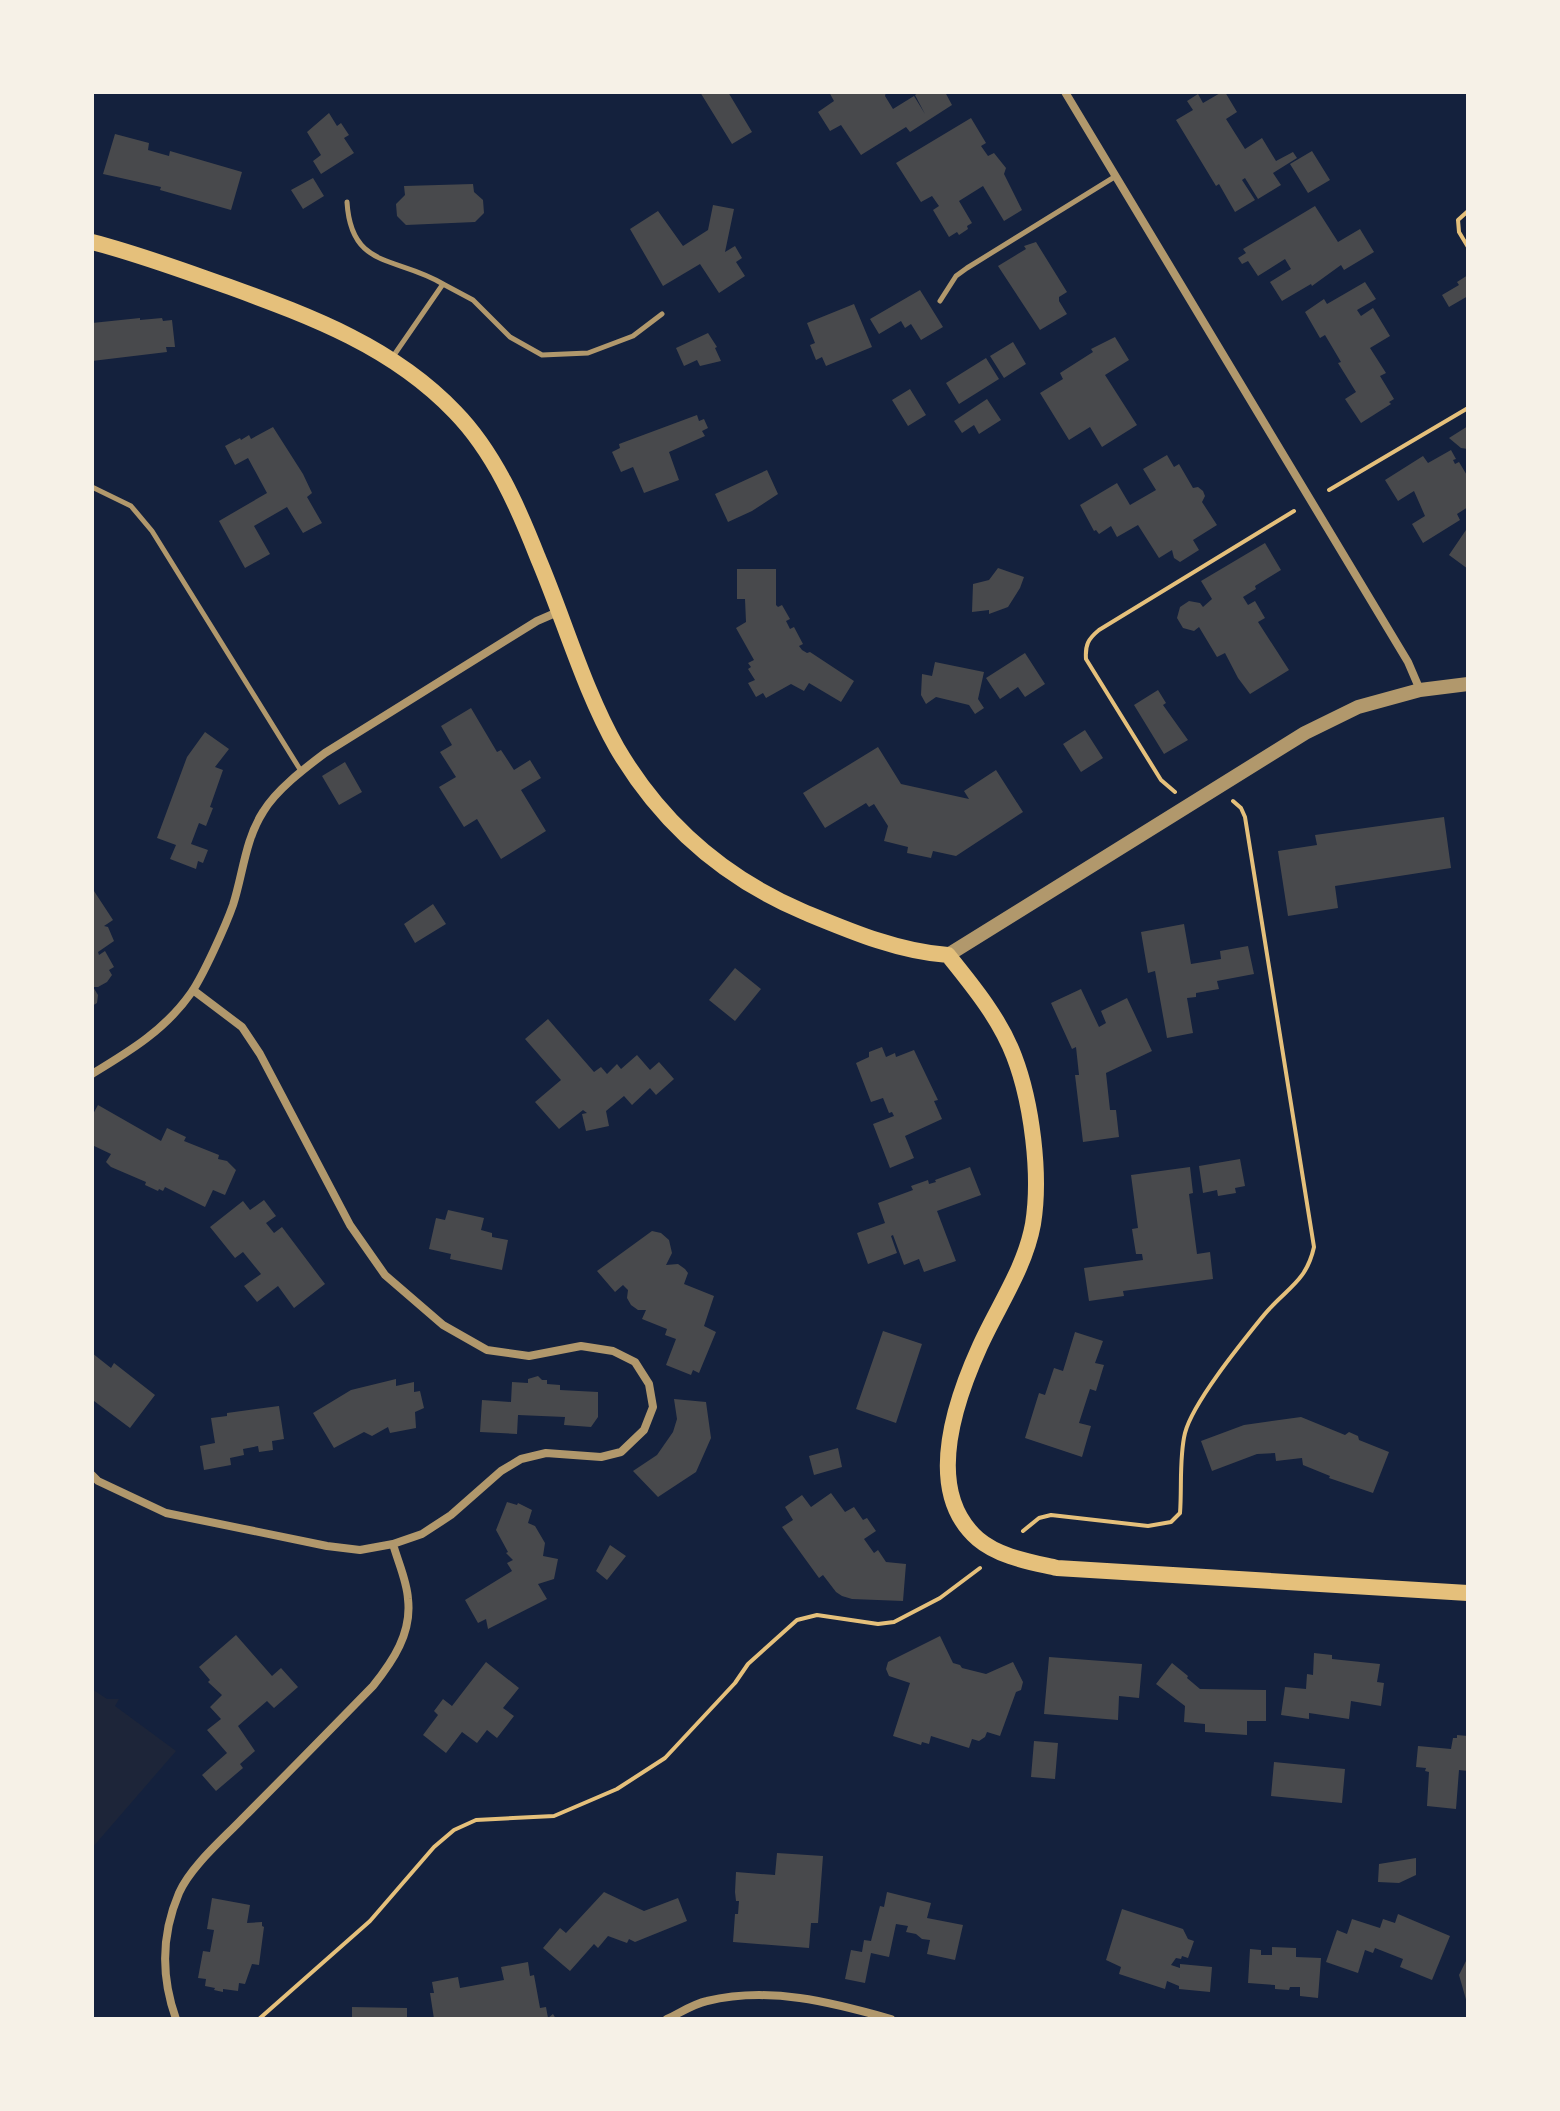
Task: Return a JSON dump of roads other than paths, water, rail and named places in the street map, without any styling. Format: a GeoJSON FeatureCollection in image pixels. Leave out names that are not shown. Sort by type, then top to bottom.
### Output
{"type":"FeatureCollection","features":[{"type":"Feature","properties":{"kind":"main road"},"geometry":{"type":"LineString","coordinates":[[92,242],[137,254],[356,337],[391,359],[456,413],[485,452],[518,508],[595,700],[617,746],[659,808],[691,843],[732,874],[781,902],[844,929],[923,953],[948,955],[995,1017],[1014,1056],[1034,1142],[1033,1223],[1026,1249],[979,1348],[950,1427],[947,1467],[953,1502],[965,1524],[979,1539],[999,1551],[1057,1568],[1468,1593]]}},
{"type":"Feature","properties":{"kind":"street"},"geometry":{"type":"LineString","coordinates":[[1065,92],[1400,648],[1420,690]]}},
{"type":"Feature","properties":{"kind":"street"},"geometry":{"type":"LineString","coordinates":[[92,1074],[141,1044],[171,1018],[193,990],[233,906],[245,852],[263,811],[301,771],[537,621],[560,611]]}},
{"type":"Feature","properties":{"kind":"street"},"geometry":{"type":"LineString","coordinates":[[948,955],[1305,733],[1358,707],[1420,690],[1468,684]]}},
{"type":"Feature","properties":{"kind":"street"},"geometry":{"type":"LineString","coordinates":[[92,1475],[98,1481],[166,1513],[360,1550],[393,1544],[422,1534],[501,1471],[521,1459],[546,1453],[601,1457],[621,1452],[644,1430],[653,1407],[649,1384],[635,1362],[613,1351],[581,1346],[529,1356],[487,1350],[443,1325],[385,1275],[350,1225],[260,1054],[242,1027],[193,990]]}},
{"type":"Feature","properties":{"kind":"street"},"geometry":{"type":"LineString","coordinates":[[176,2019],[166,1991],[164,1955],[180,1890],[208,1854],[373,1686],[393,1661],[405,1634],[409,1600],[393,1544]]}},
{"type":"Feature","properties":{"kind":"street"},"geometry":{"type":"LineString","coordinates":[[667,2019],[704,2001],[748,1994],[797,1997],[891,2019]]}},
{"type":"Feature","properties":{"kind":"lane"},"geometry":{"type":"LineString","coordinates":[[940,301],[956,276],[967,268],[1116,176]]}},
{"type":"Feature","properties":{"kind":"lane"},"geometry":{"type":"LineString","coordinates":[[347,202],[349,224],[362,248],[385,261],[423,272],[473,300],[510,337],[542,355],[588,353],[633,336],[662,314]]}},
{"type":"Feature","properties":{"kind":"lane"},"geometry":{"type":"LineString","coordinates":[[391,359],[443,284]]}},
{"type":"Feature","properties":{"kind":"lane"},"geometry":{"type":"LineString","coordinates":[[92,487],[131,506],[152,531],[301,771]]}}]}
